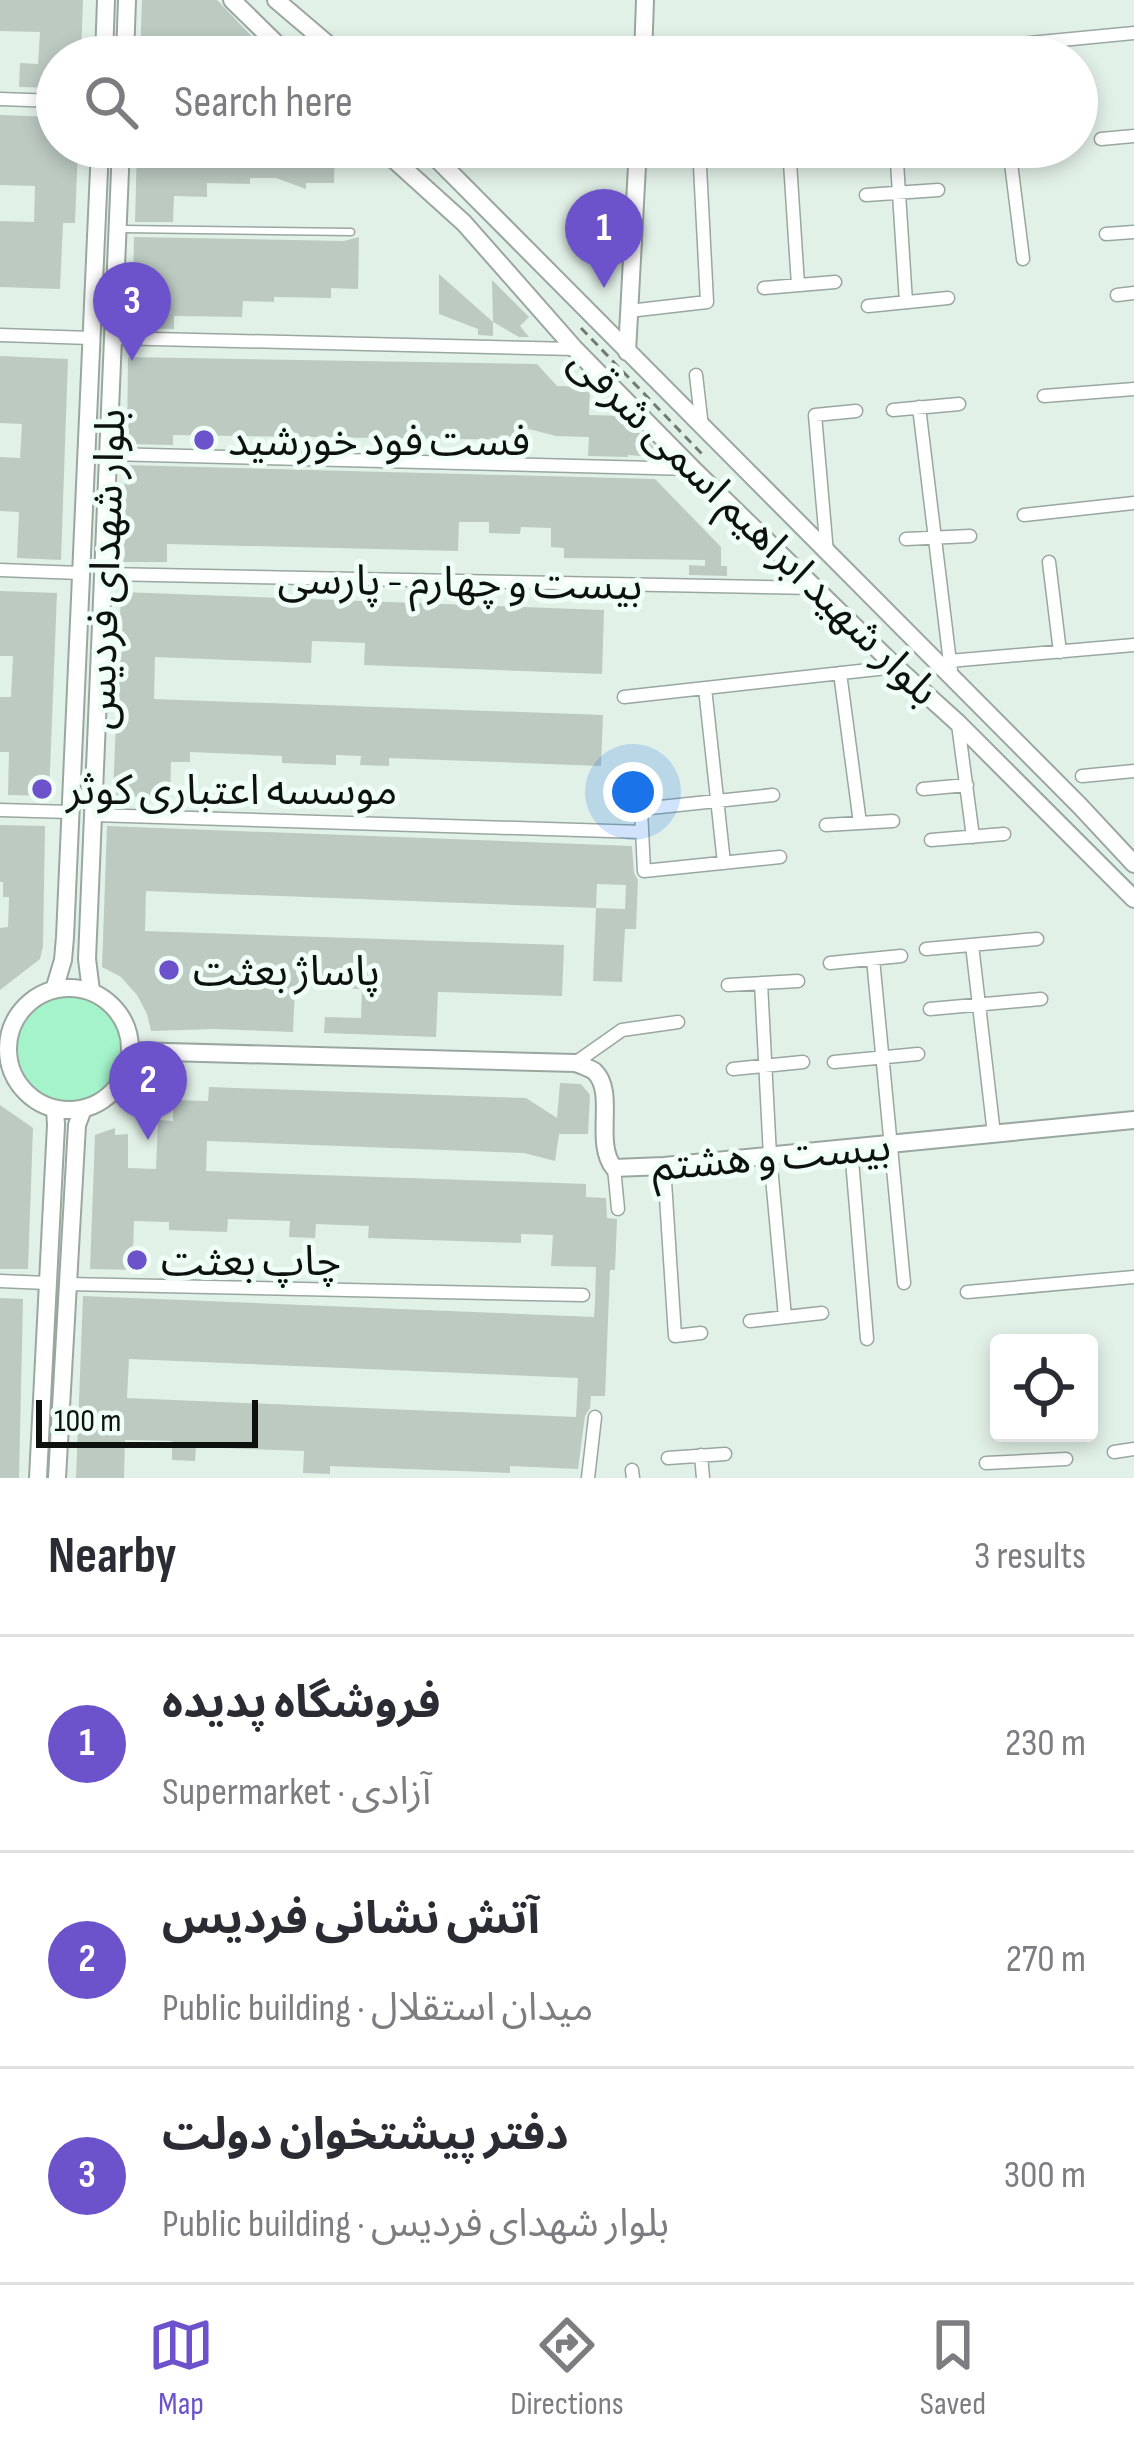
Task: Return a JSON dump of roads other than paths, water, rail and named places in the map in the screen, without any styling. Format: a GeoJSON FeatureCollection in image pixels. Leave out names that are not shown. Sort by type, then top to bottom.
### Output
{"type":"FeatureCollection","features":[{"type":"Feature","properties":{"kind":"main road"},"geometry":{"type":"LineString","coordinates":[[105,36],[106,0]]}},
{"type":"Feature","properties":{"kind":"main road"},"geometry":{"type":"LineString","coordinates":[[126,36],[127,0]]}},
{"type":"Feature","properties":{"kind":"main road"},"geometry":{"type":"LineString","coordinates":[[232,0],[267,36]]}},
{"type":"Feature","properties":{"kind":"main road"},"geometry":{"type":"LineString","coordinates":[[276,0],[318,36]]}},
{"type":"Feature","properties":{"kind":"main road"},"geometry":{"type":"LineString","coordinates":[[644,36],[645,0]]}},
{"type":"Feature","properties":{"kind":"main road","name":"بلوار شهدای فردیس"},"geometry":{"type":"LineString","coordinates":[[54,990],[65,937],[99,168]]}},
{"type":"Feature","properties":{"kind":"main road","name":"بلوار شهدای فردیس"},"geometry":{"type":"LineString","coordinates":[[91,992],[87,959],[120,168]]}},
{"type":"Feature","properties":{"kind":"main road","name":"بلوار شهید ابراهیم اسمی شرقی"},"geometry":{"type":"LineString","coordinates":[[403,168],[464,224],[574,349],[701,465],[814,588],[1134,899]]}},
{"type":"Feature","properties":{"kind":"main road","name":"بلوار شهید ابراهیم اسمی شرقی"},"geometry":{"type":"LineString","coordinates":[[446,168],[827,554],[951,671],[1134,864]]}},
{"type":"Feature","properties":{"kind":"main road"},"geometry":{"type":"LineString","coordinates":[[627,352],[637,168]]}},
{"type":"Feature","properties":{"kind":"main road"},"geometry":{"type":"LineString","coordinates":[[54,990],[91,992],[107,1000],[128,1030],[128,1069],[102,1101],[83,1109],[55,1109],[36,1101],[21,1087],[4,1049],[26,1005],[54,990]]}},
{"type":"Feature","properties":{"kind":"main road"},"geometry":{"type":"LineString","coordinates":[[131,1052],[575,1063]]}},
{"type":"Feature","properties":{"kind":"main road","name":"بیست و هشتم"},"geometry":{"type":"LineString","coordinates":[[575,1063],[593,1070],[603,1089],[605,1154],[614,1168],[1134,1120]]}},
{"type":"Feature","properties":{"kind":"main road"},"geometry":{"type":"LineString","coordinates":[[38,1478],[55,1109]]}},
{"type":"Feature","properties":{"kind":"main road"},"geometry":{"type":"LineString","coordinates":[[57,1478],[77,1125],[83,1109]]}},
{"type":"Feature","properties":{"kind":"street"},"geometry":{"type":"LineString","coordinates":[[1098,38],[1134,33]]}},
{"type":"Feature","properties":{"kind":"street"},"geometry":{"type":"LineString","coordinates":[[0,99],[36,100]]}},
{"type":"Feature","properties":{"kind":"street"},"geometry":{"type":"LineString","coordinates":[[1101,139],[1134,136]]}},
{"type":"Feature","properties":{"kind":"street"},"geometry":{"type":"LineString","coordinates":[[629,311],[707,302],[700,168]]}},
{"type":"Feature","properties":{"kind":"street"},"geometry":{"type":"LineString","coordinates":[[790,168],[798,285]]}},
{"type":"Feature","properties":{"kind":"street"},"geometry":{"type":"LineString","coordinates":[[897,168],[906,302]]}},
{"type":"Feature","properties":{"kind":"street"},"geometry":{"type":"LineString","coordinates":[[1012,168],[1023,259]]}},
{"type":"Feature","properties":{"kind":"street"},"geometry":{"type":"LineString","coordinates":[[866,196],[938,190]]}},
{"type":"Feature","properties":{"kind":"street"},"geometry":{"type":"LineString","coordinates":[[1106,234],[1134,232]]}},
{"type":"Feature","properties":{"kind":"street"},"geometry":{"type":"LineString","coordinates":[[764,289],[835,282]]}},
{"type":"Feature","properties":{"kind":"street"},"geometry":{"type":"LineString","coordinates":[[1117,295],[1134,293]]}},
{"type":"Feature","properties":{"kind":"street"},"geometry":{"type":"LineString","coordinates":[[868,306],[948,298]]}},
{"type":"Feature","properties":{"kind":"street"},"geometry":{"type":"LineString","coordinates":[[0,335],[92,338]]}},
{"type":"Feature","properties":{"kind":"street"},"geometry":{"type":"LineString","coordinates":[[113,338],[574,349]]}},
{"type":"Feature","properties":{"kind":"street"},"geometry":{"type":"LineString","coordinates":[[696,375],[702,428]]}},
{"type":"Feature","properties":{"kind":"street"},"geometry":{"type":"LineString","coordinates":[[1044,397],[1134,389]]}},
{"type":"Feature","properties":{"kind":"street"},"geometry":{"type":"LineString","coordinates":[[893,410],[959,404]]}},
{"type":"Feature","properties":{"kind":"street"},"geometry":{"type":"LineString","coordinates":[[919,407],[951,671],[1134,645]]}},
{"type":"Feature","properties":{"kind":"street"},"geometry":{"type":"LineString","coordinates":[[827,554],[814,415],[856,411]]}},
{"type":"Feature","properties":{"kind":"street"},"geometry":{"type":"LineString","coordinates":[[109,454],[701,465]]}},
{"type":"Feature","properties":{"kind":"street"},"geometry":{"type":"LineString","coordinates":[[1024,515],[1134,503]]}},
{"type":"Feature","properties":{"kind":"street"},"geometry":{"type":"LineString","coordinates":[[906,539],[970,536]]}},
{"type":"Feature","properties":{"kind":"street"},"geometry":{"type":"LineString","coordinates":[[1048,562],[1060,652]]}},
{"type":"Feature","properties":{"kind":"street"},"geometry":{"type":"LineString","coordinates":[[0,570],[80,573]]}},
{"type":"Feature","properties":{"kind":"street","name":"بیست و چهارم - پارسی"},"geometry":{"type":"LineString","coordinates":[[104,574],[814,588]]}},
{"type":"Feature","properties":{"kind":"street"},"geometry":{"type":"LineString","coordinates":[[624,697],[896,667]]}},
{"type":"Feature","properties":{"kind":"street"},"geometry":{"type":"LineString","coordinates":[[840,673],[860,823]]}},
{"type":"Feature","properties":{"kind":"street"},"geometry":{"type":"LineString","coordinates":[[705,688],[724,863]]}},
{"type":"Feature","properties":{"kind":"street"},"geometry":{"type":"LineString","coordinates":[[958,723],[973,837]]}},
{"type":"Feature","properties":{"kind":"street"},"geometry":{"type":"LineString","coordinates":[[1082,776],[1134,770]]}},
{"type":"Feature","properties":{"kind":"street"},"geometry":{"type":"LineString","coordinates":[[923,789],[967,785]]}},
{"type":"Feature","properties":{"kind":"street"},"geometry":{"type":"LineString","coordinates":[[773,795],[641,809],[644,871],[781,857]]}},
{"type":"Feature","properties":{"kind":"street"},"geometry":{"type":"LineString","coordinates":[[0,810],[70,812]]}},
{"type":"Feature","properties":{"kind":"street"},"geometry":{"type":"LineString","coordinates":[[94,815],[642,832]]}},
{"type":"Feature","properties":{"kind":"street"},"geometry":{"type":"LineString","coordinates":[[826,825],[892,820]]}},
{"type":"Feature","properties":{"kind":"street"},"geometry":{"type":"LineString","coordinates":[[932,840],[1004,834]]}},
{"type":"Feature","properties":{"kind":"street"},"geometry":{"type":"LineString","coordinates":[[926,949],[1037,939]]}},
{"type":"Feature","properties":{"kind":"street"},"geometry":{"type":"LineString","coordinates":[[972,945],[994,1134]]}},
{"type":"Feature","properties":{"kind":"street"},"geometry":{"type":"LineString","coordinates":[[830,964],[901,956]]}},
{"type":"Feature","properties":{"kind":"street"},"geometry":{"type":"LineString","coordinates":[[874,958],[904,1283]]}},
{"type":"Feature","properties":{"kind":"street"},"geometry":{"type":"LineString","coordinates":[[728,985],[798,981]]}},
{"type":"Feature","properties":{"kind":"street"},"geometry":{"type":"LineString","coordinates":[[760,983],[784,1317]]}},
{"type":"Feature","properties":{"kind":"street"},"geometry":{"type":"LineString","coordinates":[[930,1009],[1041,999]]}},
{"type":"Feature","properties":{"kind":"street"},"geometry":{"type":"LineString","coordinates":[[575,1063],[622,1030],[678,1022]]}},
{"type":"Feature","properties":{"kind":"street"},"geometry":{"type":"LineString","coordinates":[[834,1062],[919,1054]]}},
{"type":"Feature","properties":{"kind":"street"},"geometry":{"type":"LineString","coordinates":[[733,1069],[803,1062]]}},
{"type":"Feature","properties":{"kind":"street"},"geometry":{"type":"LineString","coordinates":[[851,1148],[866,1339]]}},
{"type":"Feature","properties":{"kind":"street"},"geometry":{"type":"LineString","coordinates":[[664,1166],[675,1336],[701,1333]]}},
{"type":"Feature","properties":{"kind":"street"},"geometry":{"type":"LineString","coordinates":[[614,1168],[618,1210]]}},
{"type":"Feature","properties":{"kind":"street"},"geometry":{"type":"LineString","coordinates":[[967,1292],[1134,1277]]}},
{"type":"Feature","properties":{"kind":"street"},"geometry":{"type":"LineString","coordinates":[[0,1281],[46,1282]]}},
{"type":"Feature","properties":{"kind":"street"},"geometry":{"type":"LineString","coordinates":[[67,1284],[583,1295]]}},
{"type":"Feature","properties":{"kind":"street"},"geometry":{"type":"LineString","coordinates":[[750,1321],[822,1313]]}},
{"type":"Feature","properties":{"kind":"street"},"geometry":{"type":"LineString","coordinates":[[588,1478],[595,1417]]}},
{"type":"Feature","properties":{"kind":"street"},"geometry":{"type":"LineString","coordinates":[[1114,1452],[1134,1450]]}},
{"type":"Feature","properties":{"kind":"street"},"geometry":{"type":"LineString","coordinates":[[668,1458],[725,1454]]}},
{"type":"Feature","properties":{"kind":"street"},"geometry":{"type":"LineString","coordinates":[[701,1455],[703,1478]]}},
{"type":"Feature","properties":{"kind":"street"},"geometry":{"type":"LineString","coordinates":[[986,1463],[1066,1460]]}},
{"type":"Feature","properties":{"kind":"street"},"geometry":{"type":"LineString","coordinates":[[1026,1461],[1028,1478]]}},
{"type":"Feature","properties":{"kind":"lane"},"geometry":{"type":"LineString","coordinates":[[118,229],[351,232]]}},
{"type":"Feature","properties":{"kind":"place","name":"فروشگاه پدیده"},"geometry":{"type":"Point","coordinates":[604,288]}},
{"type":"Feature","properties":{"kind":"place","name":"دفتر پیشتخوان دولت"},"geometry":{"type":"Point","coordinates":[132,361]}},
{"type":"Feature","properties":{"kind":"place","name":"فست فود خورشید"},"geometry":{"type":"Point","coordinates":[204,440]}},
{"type":"Feature","properties":{"kind":"place","name":"موسسه اعتباری کوثر"},"geometry":{"type":"Point","coordinates":[42,789]}},
{"type":"Feature","properties":{"kind":"place","name":"پاساژ بعثت"},"geometry":{"type":"Point","coordinates":[169,970]}},
{"type":"Feature","properties":{"kind":"place","name":"آتش نشانی فردیس"},"geometry":{"type":"Point","coordinates":[148,1140]}},
{"type":"Feature","properties":{"kind":"place","name":"چاپ بعثت"},"geometry":{"type":"Point","coordinates":[137,1260]}}]}
